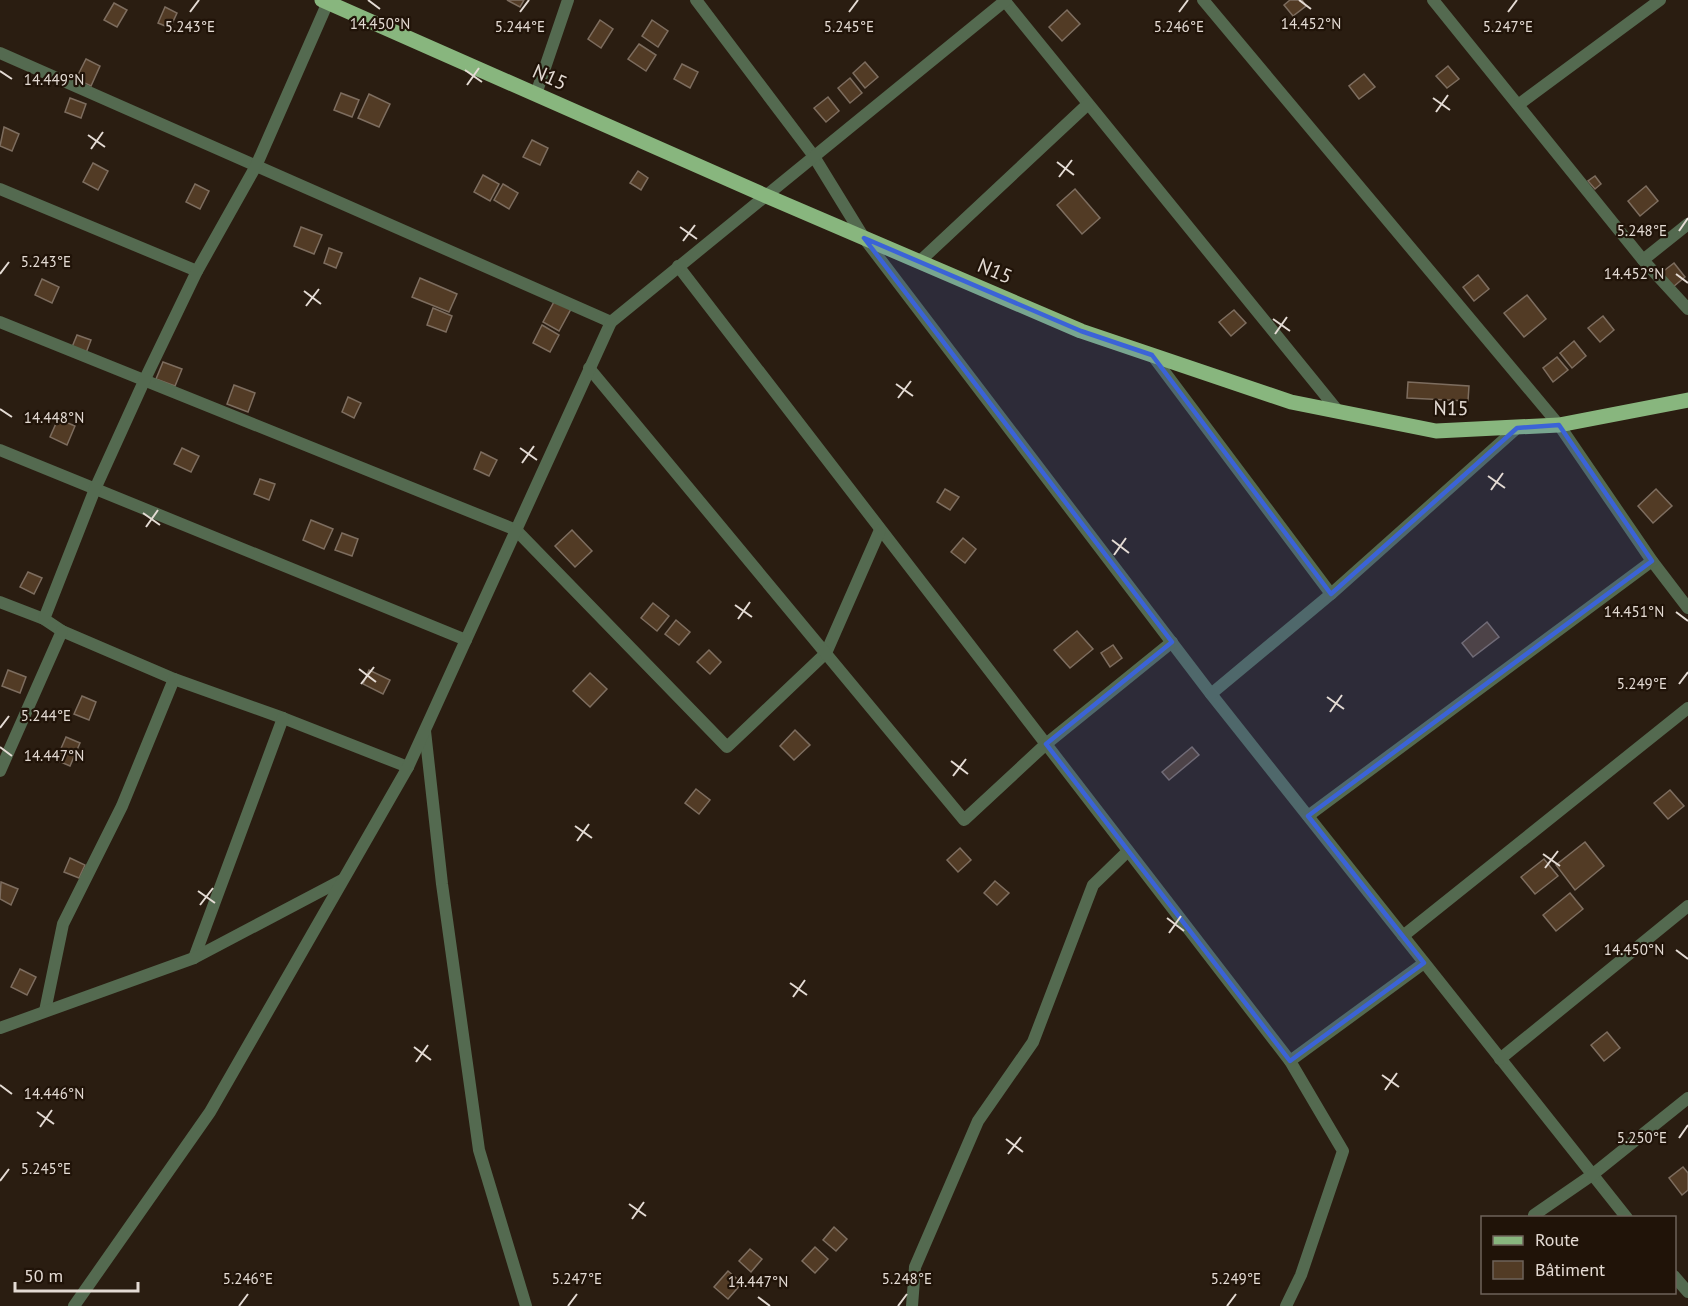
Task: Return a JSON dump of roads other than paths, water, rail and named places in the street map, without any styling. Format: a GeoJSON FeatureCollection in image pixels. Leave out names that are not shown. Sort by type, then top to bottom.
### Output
{"type":"FeatureCollection","features":[{"type":"Feature","properties":{"kind":"main road","name":"N15"},"geometry":{"type":"LineString","coordinates":[[325,1],[764,195],[1081,331],[1291,402],[1436,431],[1559,425],[1688,400]]}},
{"type":"Feature","properties":{"kind":"street"},"geometry":{"type":"LineString","coordinates":[[536,94],[568,0]]}},
{"type":"Feature","properties":{"kind":"street"},"geometry":{"type":"LineString","coordinates":[[696,0],[813,155],[864,238],[1211,694],[1625,1216]]}},
{"type":"Feature","properties":{"kind":"street"},"geometry":{"type":"LineString","coordinates":[[74,1306],[210,1112],[408,767],[611,322],[1004,0],[1338,411]]}},
{"type":"Feature","properties":{"kind":"street"},"geometry":{"type":"LineString","coordinates":[[1203,0],[1559,425],[1652,561],[1688,608]]}},
{"type":"Feature","properties":{"kind":"street"},"geometry":{"type":"LineString","coordinates":[[1433,0],[1643,260],[1688,309]]}},
{"type":"Feature","properties":{"kind":"street"},"geometry":{"type":"LineString","coordinates":[[1518,105],[1660,0]]}},
{"type":"Feature","properties":{"kind":"street"},"geometry":{"type":"LineString","coordinates":[[44,619],[95,489],[197,271],[256,166],[325,1]]}},
{"type":"Feature","properties":{"kind":"street"},"geometry":{"type":"LineString","coordinates":[[0,53],[611,322]]}},
{"type":"Feature","properties":{"kind":"street"},"geometry":{"type":"LineString","coordinates":[[920,262],[1088,104]]}},
{"type":"Feature","properties":{"kind":"street"},"geometry":{"type":"LineString","coordinates":[[0,189],[197,271]]}},
{"type":"Feature","properties":{"kind":"street"},"geometry":{"type":"LineString","coordinates":[[1643,260],[1688,224]]}},
{"type":"Feature","properties":{"kind":"street"},"geometry":{"type":"LineString","coordinates":[[678,266],[1290,1061],[1343,1151],[1301,1275],[1286,1306]]}},
{"type":"Feature","properties":{"kind":"street"},"geometry":{"type":"LineString","coordinates":[[0,322],[516,530],[727,747],[826,653],[880,530]]}},
{"type":"Feature","properties":{"kind":"street"},"geometry":{"type":"LineString","coordinates":[[1152,355],[1331,594]]}},
{"type":"Feature","properties":{"kind":"street"},"geometry":{"type":"LineString","coordinates":[[589,368],[964,820],[1046,744],[1172,642]]}},
{"type":"Feature","properties":{"kind":"street"},"geometry":{"type":"LineString","coordinates":[[1211,694],[1331,594],[1517,428]]}},
{"type":"Feature","properties":{"kind":"street"},"geometry":{"type":"LineString","coordinates":[[0,450],[466,640]]}},
{"type":"Feature","properties":{"kind":"street"},"geometry":{"type":"LineString","coordinates":[[1308,816],[1652,561]]}},
{"type":"Feature","properties":{"kind":"street"},"geometry":{"type":"LineString","coordinates":[[0,602],[44,619],[63,631],[174,680],[283,718],[408,767]]}},
{"type":"Feature","properties":{"kind":"street"},"geometry":{"type":"LineString","coordinates":[[0,771],[63,631]]}},
{"type":"Feature","properties":{"kind":"street"},"geometry":{"type":"LineString","coordinates":[[45,1011],[63,924],[122,806],[174,680]]}},
{"type":"Feature","properties":{"kind":"street"},"geometry":{"type":"LineString","coordinates":[[1403,936],[1688,708]]}},
{"type":"Feature","properties":{"kind":"street"},"geometry":{"type":"LineString","coordinates":[[194,958],[283,718]]}},
{"type":"Feature","properties":{"kind":"street"},"geometry":{"type":"LineString","coordinates":[[425,729],[442,884],[479,1150],[526,1306]]}},
{"type":"Feature","properties":{"kind":"street"},"geometry":{"type":"LineString","coordinates":[[912,1306],[915,1267],[978,1121],[1033,1042],[1093,885],[1128,851]]}},
{"type":"Feature","properties":{"kind":"street"},"geometry":{"type":"LineString","coordinates":[[0,1028],[194,958],[343,880]]}},
{"type":"Feature","properties":{"kind":"street"},"geometry":{"type":"LineString","coordinates":[[1500,1059],[1688,906]]}},
{"type":"Feature","properties":{"kind":"street"},"geometry":{"type":"LineString","coordinates":[[1290,1061],[1424,963]]}},
{"type":"Feature","properties":{"kind":"street"},"geometry":{"type":"LineString","coordinates":[[1534,1215],[1592,1175],[1688,1098]]}},
{"type":"Feature","properties":{"kind":"street"},"geometry":{"type":"LineString","coordinates":[[1676,1278],[1688,1292]]}}]}
